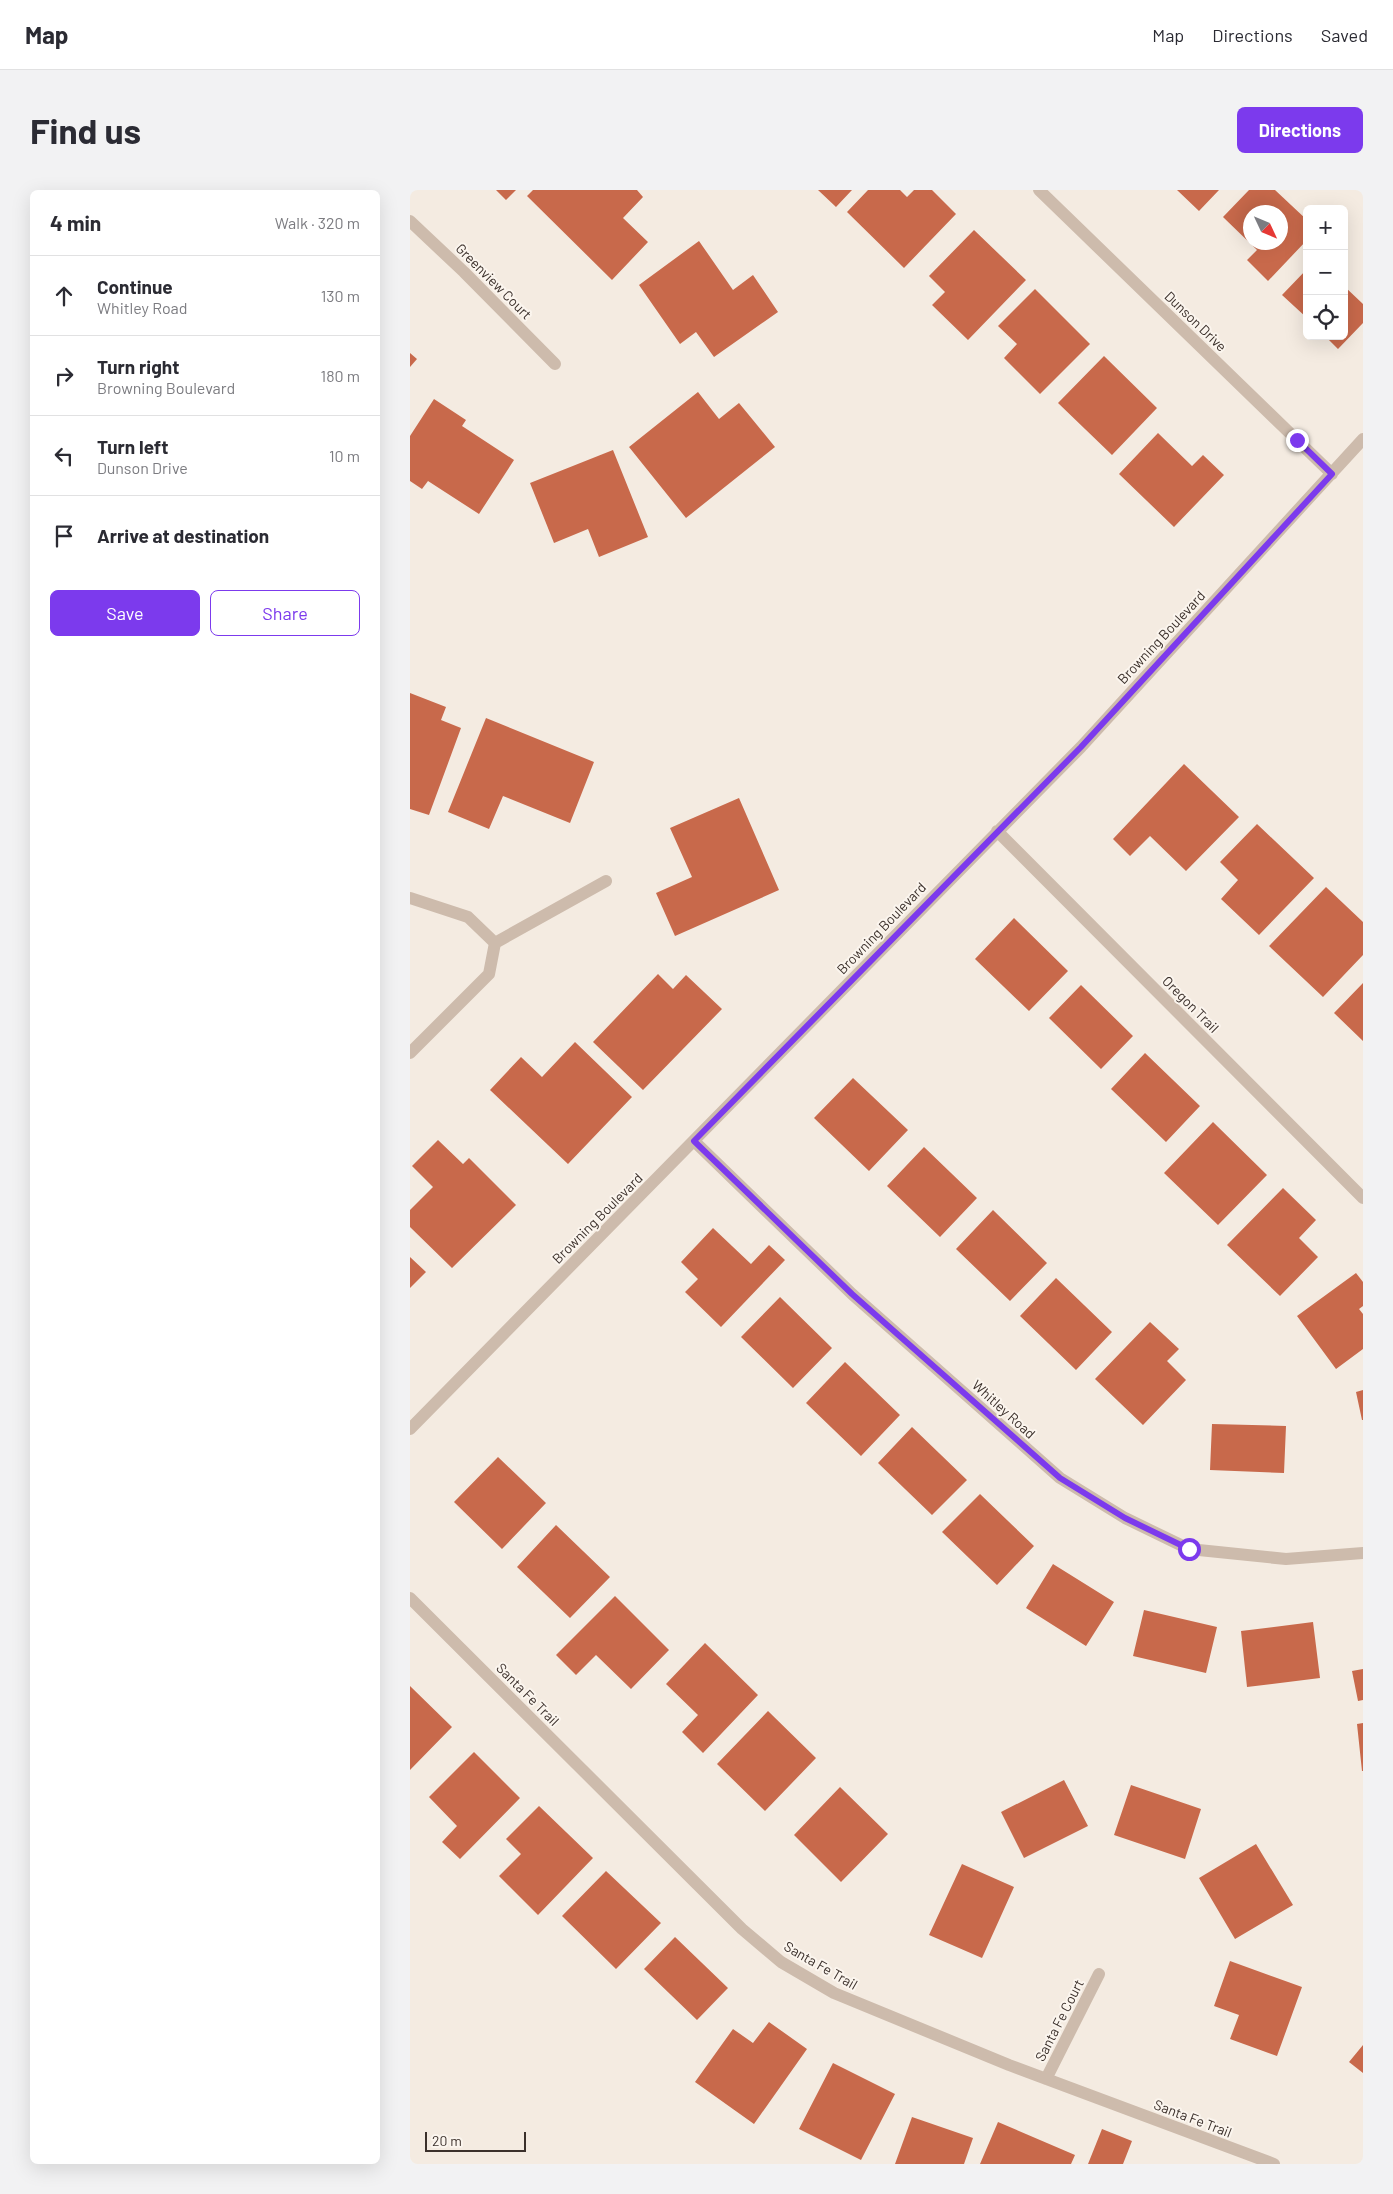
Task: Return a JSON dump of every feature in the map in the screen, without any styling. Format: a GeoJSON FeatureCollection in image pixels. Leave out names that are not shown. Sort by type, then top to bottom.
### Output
{"type":"FeatureCollection","features":[{"type":"Feature","properties":{"kind":"street","name":"Dunson Drive"},"geometry":{"type":"LineString","coordinates":[[1041,191],[1332,474]]}},
{"type":"Feature","properties":{"kind":"street","name":"Greenview Court"},"geometry":{"type":"LineString","coordinates":[[410,221],[464,272],[555,364]]}},
{"type":"Feature","properties":{"kind":"street","name":"Browning Boulevard"},"geometry":{"type":"LineString","coordinates":[[410,1429],[997,830],[1081,747],[1363,439]]}},
{"type":"Feature","properties":{"kind":"street","name":"Oregon Trail"},"geometry":{"type":"LineString","coordinates":[[997,830],[1363,1198]]}},
{"type":"Feature","properties":{"kind":"street"},"geometry":{"type":"LineString","coordinates":[[410,1053],[489,974],[495,943],[606,881]]}},
{"type":"Feature","properties":{"kind":"street"},"geometry":{"type":"LineString","coordinates":[[410,898],[468,917],[495,943]]}},
{"type":"Feature","properties":{"kind":"street","name":"Whitley Road"},"geometry":{"type":"LineString","coordinates":[[694,1141],[852,1294],[1060,1478],[1109,1508],[1189,1549],[1286,1559],[1363,1553]]}},
{"type":"Feature","properties":{"kind":"street","name":"Santa Fe Trail"},"geometry":{"type":"LineString","coordinates":[[410,1598],[742,1929],[781,1962],[834,1993],[1046,2079],[1274,2164]]}},
{"type":"Feature","properties":{"kind":"street","name":"Santa Fe Court"},"geometry":{"type":"LineString","coordinates":[[1046,2079],[1098,1974]]}},
{"type":"Feature","properties":{"kind":"building"},"geometry":{"type":"Polygon","coordinates":[[[496,190],[516,190],[506,200],[496,190]]]}},
{"type":"Feature","properties":{"kind":"building"},"geometry":{"type":"Polygon","coordinates":[[[533,190],[637,190],[643,197],[623,218],[648,242],[612,280],[527,196],[533,190]]]}},
{"type":"Feature","properties":{"kind":"building"},"geometry":{"type":"Polygon","coordinates":[[[818,190],[852,190],[836,207],[818,190]]]}},
{"type":"Feature","properties":{"kind":"building"},"geometry":{"type":"Polygon","coordinates":[[[868,190],[900,190],[907,197],[914,190],[932,190],[956,214],[904,268],[847,212],[868,190]]]}},
{"type":"Feature","properties":{"kind":"building"},"geometry":{"type":"Polygon","coordinates":[[[1177,190],[1219,190],[1199,211],[1177,190]]]}},
{"type":"Feature","properties":{"kind":"building"},"geometry":{"type":"Polygon","coordinates":[[[1249,190],[1275,190],[1303,216],[1303,244],[1268,281],[1247,260],[1257,250],[1288,250],[1288,205],[1243,205],[1243,236],[1223,217],[1249,190]]]}},
{"type":"Feature","properties":{"kind":"building"},"geometry":{"type":"Polygon","coordinates":[[[974,230],[1026,280],[968,340],[932,305],[945,292],[929,276],[974,230]]]}},
{"type":"Feature","properties":{"kind":"building"},"geometry":{"type":"Polygon","coordinates":[[[699,241],[733,290],[753,275],[778,312],[714,357],[696,332],[680,344],[639,285],[699,241]]]}},
{"type":"Feature","properties":{"kind":"building"},"geometry":{"type":"Polygon","coordinates":[[[1303,273],[1303,314],[1282,295],[1303,273]]]}},
{"type":"Feature","properties":{"kind":"building"},"geometry":{"type":"Polygon","coordinates":[[[1035,289],[1090,344],[1040,394],[1004,358],[1017,344],[998,326],[1035,289]]]}},
{"type":"Feature","properties":{"kind":"building"},"geometry":{"type":"Polygon","coordinates":[[[1348,290],[1363,304],[1363,323],[1348,339],[1348,290]]]}},
{"type":"Feature","properties":{"kind":"building"},"geometry":{"type":"Polygon","coordinates":[[[1329,340],[1347,340],[1338,349],[1329,340]]]}},
{"type":"Feature","properties":{"kind":"building"},"geometry":{"type":"Polygon","coordinates":[[[410,353],[417,359],[410,367],[410,353]]]}},
{"type":"Feature","properties":{"kind":"building"},"geometry":{"type":"Polygon","coordinates":[[[1104,356],[1157,408],[1112,455],[1058,403],[1104,356]]]}},
{"type":"Feature","properties":{"kind":"building"},"geometry":{"type":"Polygon","coordinates":[[[698,392],[719,419],[739,403],[775,447],[686,518],[629,447],[698,392]]]}},
{"type":"Feature","properties":{"kind":"building"},"geometry":{"type":"Polygon","coordinates":[[[434,399],[466,420],[462,426],[514,460],[479,514],[428,481],[422,489],[410,481],[410,436],[434,399]]]}},
{"type":"Feature","properties":{"kind":"building"},"geometry":{"type":"Polygon","coordinates":[[[1158,433],[1192,466],[1203,455],[1224,475],[1174,527],[1119,474],[1158,433]]]}},
{"type":"Feature","properties":{"kind":"building"},"geometry":{"type":"Polygon","coordinates":[[[613,450],[648,537],[599,557],[588,529],[554,543],[530,483],[613,450]]]}},
{"type":"Feature","properties":{"kind":"building"},"geometry":{"type":"Polygon","coordinates":[[[410,693],[446,707],[441,720],[461,728],[429,815],[410,809],[410,693]]]}},
{"type":"Feature","properties":{"kind":"building"},"geometry":{"type":"Polygon","coordinates":[[[486,718],[594,762],[570,823],[503,796],[489,829],[448,812],[486,718]]]}},
{"type":"Feature","properties":{"kind":"building"},"geometry":{"type":"Polygon","coordinates":[[[1184,764],[1239,817],[1186,871],[1150,836],[1130,856],[1113,839],[1184,764]]]}},
{"type":"Feature","properties":{"kind":"building"},"geometry":{"type":"Polygon","coordinates":[[[739,798],[779,890],[675,936],[656,893],[692,877],[670,828],[739,798]]]}},
{"type":"Feature","properties":{"kind":"building"},"geometry":{"type":"Polygon","coordinates":[[[1257,824],[1314,878],[1259,935],[1221,899],[1238,880],[1220,862],[1257,824]]]}},
{"type":"Feature","properties":{"kind":"building"},"geometry":{"type":"Polygon","coordinates":[[[1326,887],[1363,922],[1363,955],[1323,997],[1269,946],[1326,887]]]}},
{"type":"Feature","properties":{"kind":"building"},"geometry":{"type":"Polygon","coordinates":[[[1014,918],[1068,971],[1029,1011],[975,959],[1014,918]]]}},
{"type":"Feature","properties":{"kind":"building"},"geometry":{"type":"Polygon","coordinates":[[[658,974],[673,989],[686,975],[722,1009],[643,1090],[593,1042],[658,974]]]}},
{"type":"Feature","properties":{"kind":"building"},"geometry":{"type":"Polygon","coordinates":[[[1363,983],[1363,1041],[1334,1013],[1363,983]]]}},
{"type":"Feature","properties":{"kind":"building"},"geometry":{"type":"Polygon","coordinates":[[[1081,985],[1133,1036],[1101,1069],[1049,1018],[1081,985]]]}},
{"type":"Feature","properties":{"kind":"building"},"geometry":{"type":"Polygon","coordinates":[[[575,1042],[632,1097],[568,1164],[490,1090],[521,1057],[542,1077],[575,1042]]]}},
{"type":"Feature","properties":{"kind":"building"},"geometry":{"type":"Polygon","coordinates":[[[1145,1053],[1200,1106],[1166,1142],[1111,1089],[1145,1053]]]}},
{"type":"Feature","properties":{"kind":"building"},"geometry":{"type":"Polygon","coordinates":[[[853,1078],[908,1130],[869,1171],[814,1118],[853,1078]]]}},
{"type":"Feature","properties":{"kind":"building"},"geometry":{"type":"Polygon","coordinates":[[[1213,1122],[1267,1175],[1218,1225],[1164,1173],[1213,1122]]]}},
{"type":"Feature","properties":{"kind":"building"},"geometry":{"type":"Polygon","coordinates":[[[438,1140],[463,1164],[469,1158],[516,1205],[452,1268],[410,1227],[410,1210],[433,1187],[412,1166],[438,1140]]]}},
{"type":"Feature","properties":{"kind":"building"},"geometry":{"type":"Polygon","coordinates":[[[924,1147],[977,1198],[940,1237],[887,1186],[924,1147]]]}},
{"type":"Feature","properties":{"kind":"building"},"geometry":{"type":"Polygon","coordinates":[[[1283,1188],[1316,1220],[1299,1238],[1318,1257],[1280,1296],[1227,1245],[1283,1188]]]}},
{"type":"Feature","properties":{"kind":"building"},"geometry":{"type":"Polygon","coordinates":[[[993,1210],[1047,1263],[1010,1301],[956,1249],[993,1210]]]}},
{"type":"Feature","properties":{"kind":"building"},"geometry":{"type":"Polygon","coordinates":[[[713,1228],[751,1264],[769,1245],[785,1260],[721,1327],[685,1292],[698,1279],[681,1262],[713,1228]]]}},
{"type":"Feature","properties":{"kind":"building"},"geometry":{"type":"Polygon","coordinates":[[[410,1257],[426,1272],[410,1288],[410,1257]]]}},
{"type":"Feature","properties":{"kind":"building"},"geometry":{"type":"Polygon","coordinates":[[[1356,1273],[1363,1282],[1363,1306],[1359,1309],[1363,1314],[1363,1349],[1336,1369],[1297,1316],[1356,1273]]]}},
{"type":"Feature","properties":{"kind":"building"},"geometry":{"type":"Polygon","coordinates":[[[1056,1278],[1112,1332],[1076,1370],[1020,1316],[1056,1278]]]}},
{"type":"Feature","properties":{"kind":"building"},"geometry":{"type":"Polygon","coordinates":[[[780,1297],[832,1348],[793,1388],[741,1337],[780,1297]]]}},
{"type":"Feature","properties":{"kind":"building"},"geometry":{"type":"Polygon","coordinates":[[[1150,1322],[1179,1349],[1167,1361],[1186,1380],[1143,1425],[1095,1379],[1150,1322]]]}},
{"type":"Feature","properties":{"kind":"building"},"geometry":{"type":"Polygon","coordinates":[[[845,1362],[900,1415],[861,1456],[806,1403],[845,1362]]]}},
{"type":"Feature","properties":{"kind":"building"},"geometry":{"type":"Polygon","coordinates":[[[1363,1390],[1363,1420],[1362,1420],[1356,1392],[1363,1390]]]}},
{"type":"Feature","properties":{"kind":"building"},"geometry":{"type":"Polygon","coordinates":[[[1212,1424],[1286,1426],[1284,1473],[1210,1470],[1212,1424]]]}},
{"type":"Feature","properties":{"kind":"building"},"geometry":{"type":"Polygon","coordinates":[[[912,1427],[967,1480],[932,1515],[878,1463],[912,1427]]]}},
{"type":"Feature","properties":{"kind":"building"},"geometry":{"type":"Polygon","coordinates":[[[498,1457],[546,1503],[502,1549],[454,1502],[498,1457]]]}},
{"type":"Feature","properties":{"kind":"building"},"geometry":{"type":"Polygon","coordinates":[[[980,1494],[1034,1546],[997,1585],[942,1532],[980,1494]]]}},
{"type":"Feature","properties":{"kind":"building"},"geometry":{"type":"Polygon","coordinates":[[[556,1525],[610,1577],[570,1618],[517,1567],[556,1525]]]}},
{"type":"Feature","properties":{"kind":"building"},"geometry":{"type":"Polygon","coordinates":[[[1053,1564],[1114,1602],[1086,1646],[1026,1608],[1053,1564]]]}},
{"type":"Feature","properties":{"kind":"building"},"geometry":{"type":"Polygon","coordinates":[[[615,1596],[669,1650],[631,1689],[596,1655],[576,1675],[556,1655],[615,1596]]]}},
{"type":"Feature","properties":{"kind":"building"},"geometry":{"type":"Polygon","coordinates":[[[1144,1610],[1217,1627],[1206,1673],[1133,1656],[1144,1610]]]}},
{"type":"Feature","properties":{"kind":"building"},"geometry":{"type":"Polygon","coordinates":[[[1313,1622],[1320,1678],[1247,1687],[1241,1631],[1313,1622]]]}},
{"type":"Feature","properties":{"kind":"building"},"geometry":{"type":"Polygon","coordinates":[[[705,1643],[758,1695],[703,1753],[682,1732],[698,1715],[666,1684],[705,1643]]]}},
{"type":"Feature","properties":{"kind":"building"},"geometry":{"type":"Polygon","coordinates":[[[1363,1669],[1363,1700],[1358,1701],[1352,1671],[1363,1669]]]}},
{"type":"Feature","properties":{"kind":"building"},"geometry":{"type":"Polygon","coordinates":[[[410,1686],[452,1727],[410,1770],[410,1686]]]}},
{"type":"Feature","properties":{"kind":"building"},"geometry":{"type":"Polygon","coordinates":[[[768,1711],[816,1758],[765,1811],[717,1764],[768,1711]]]}},
{"type":"Feature","properties":{"kind":"building"},"geometry":{"type":"Polygon","coordinates":[[[1363,1723],[1363,1771],[1362,1771],[1357,1724],[1363,1723]]]}},
{"type":"Feature","properties":{"kind":"building"},"geometry":{"type":"Polygon","coordinates":[[[474,1752],[520,1798],[460,1859],[442,1842],[457,1826],[429,1797],[474,1752]]]}},
{"type":"Feature","properties":{"kind":"building"},"geometry":{"type":"Polygon","coordinates":[[[1064,1780],[1088,1826],[1024,1858],[1001,1812],[1064,1780]]]}},
{"type":"Feature","properties":{"kind":"building"},"geometry":{"type":"Polygon","coordinates":[[[1131,1785],[1201,1809],[1185,1859],[1114,1835],[1131,1785]]]}},
{"type":"Feature","properties":{"kind":"building"},"geometry":{"type":"Polygon","coordinates":[[[840,1787],[888,1834],[841,1882],[794,1835],[840,1787]]]}},
{"type":"Feature","properties":{"kind":"building"},"geometry":{"type":"Polygon","coordinates":[[[539,1806],[593,1858],[538,1915],[499,1876],[521,1854],[506,1839],[539,1806]]]}},
{"type":"Feature","properties":{"kind":"building"},"geometry":{"type":"Polygon","coordinates":[[[1256,1844],[1293,1905],[1235,1939],[1199,1878],[1256,1844]]]}},
{"type":"Feature","properties":{"kind":"building"},"geometry":{"type":"Polygon","coordinates":[[[962,1864],[1014,1887],[982,1958],[929,1935],[962,1864]]]}},
{"type":"Feature","properties":{"kind":"building"},"geometry":{"type":"Polygon","coordinates":[[[606,1871],[661,1923],[616,1969],[562,1916],[606,1871]]]}},
{"type":"Feature","properties":{"kind":"building"},"geometry":{"type":"Polygon","coordinates":[[[675,1937],[728,1988],[697,2020],[644,1969],[675,1937]]]}},
{"type":"Feature","properties":{"kind":"building"},"geometry":{"type":"Polygon","coordinates":[[[1230,1961],[1302,1987],[1277,2056],[1230,2039],[1239,2015],[1214,2006],[1230,1961]]]}},
{"type":"Feature","properties":{"kind":"building"},"geometry":{"type":"Polygon","coordinates":[[[769,2022],[807,2049],[754,2124],[695,2082],[733,2029],[753,2043],[769,2022]]]}},
{"type":"Feature","properties":{"kind":"building"},"geometry":{"type":"Polygon","coordinates":[[[1363,2045],[1363,2073],[1349,2062],[1363,2045]]]}},
{"type":"Feature","properties":{"kind":"building"},"geometry":{"type":"Polygon","coordinates":[[[833,2063],[895,2094],[861,2160],[799,2129],[833,2063]]]}},
{"type":"Feature","properties":{"kind":"building"},"geometry":{"type":"Polygon","coordinates":[[[912,2117],[973,2138],[964,2164],[895,2164],[912,2117]]]}},
{"type":"Feature","properties":{"kind":"building"},"geometry":{"type":"Polygon","coordinates":[[[998,2122],[1075,2155],[1071,2164],[980,2164],[998,2122]]]}},
{"type":"Feature","properties":{"kind":"building"},"geometry":{"type":"Polygon","coordinates":[[[1102,2129],[1132,2141],[1123,2164],[1088,2164],[1102,2129]]]}},
{"type":"Feature","properties":{"kind":"route"},"geometry":{"type":"LineString","coordinates":[[1189,1549],[1125,1518],[1060,1478],[852,1294],[694,1141],[997,830],[1081,747],[1332,474],[1297,440]]}}]}
